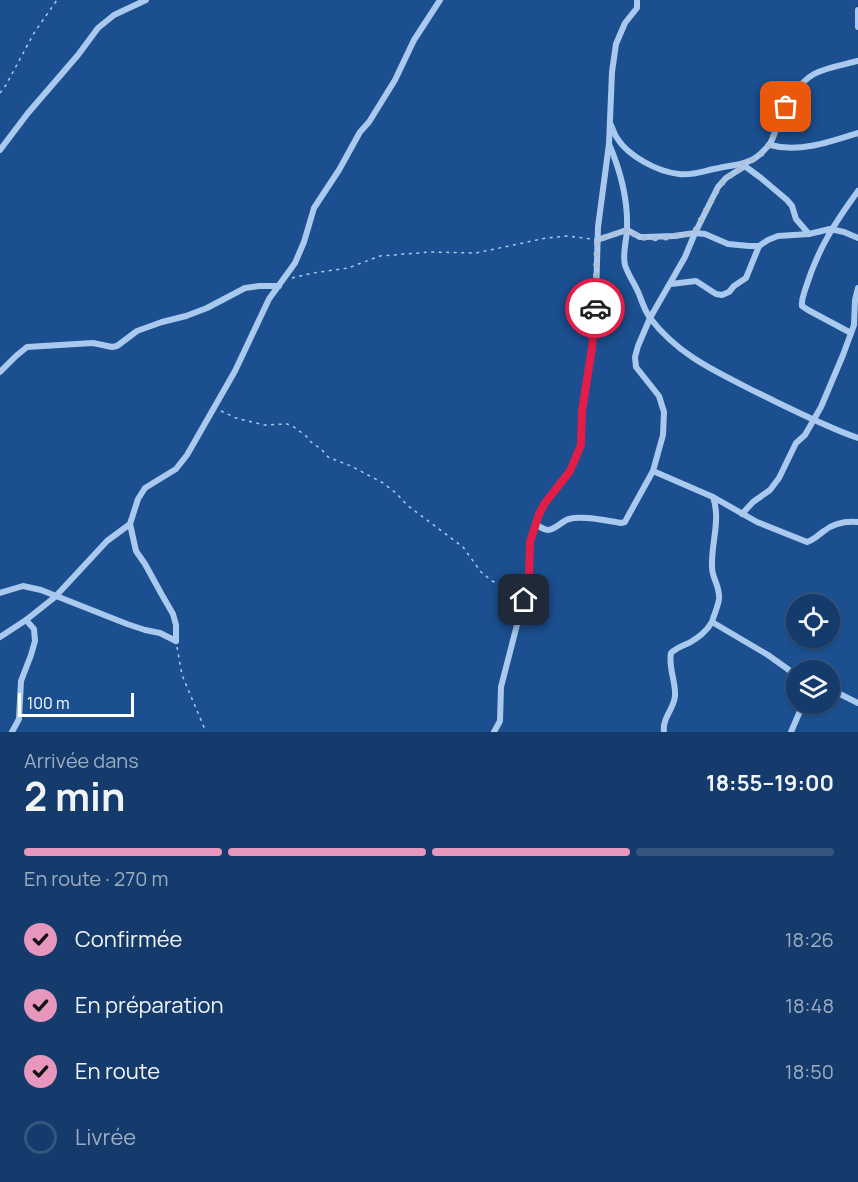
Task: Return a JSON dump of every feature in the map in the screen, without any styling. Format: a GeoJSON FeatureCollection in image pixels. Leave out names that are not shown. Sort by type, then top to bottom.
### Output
{"type":"FeatureCollection","features":[{"type":"Feature","properties":{"kind":"street"},"geometry":{"type":"LineString","coordinates":[[0,150],[98,28],[114,15],[146,0]]}},
{"type":"Feature","properties":{"kind":"street"},"geometry":{"type":"LineString","coordinates":[[0,593],[23,586],[41,590],[127,624],[160,633],[176,641],[173,614],[136,551],[130,524],[138,500],[145,488],[176,470],[187,455],[235,371],[269,299],[295,262],[304,242],[314,208],[395,80],[414,40],[440,0]]}},
{"type":"Feature","properties":{"kind":"street"},"geometry":{"type":"LineString","coordinates":[[494,732],[500,721],[501,687],[529,578],[530,542],[535,524],[545,503],[570,471],[581,445],[582,411],[592,348],[597,240],[609,144],[612,72],[616,44],[625,23],[637,8],[637,0]]}},
{"type":"Feature","properties":{"kind":"street"},"geometry":{"type":"LineString","coordinates":[[858,10],[858,27]]}},
{"type":"Feature","properties":{"kind":"street"},"geometry":{"type":"LineString","coordinates":[[535,524],[551,530],[572,519],[625,522],[653,471],[663,435],[664,411],[659,396],[636,368],[635,357],[650,318],[685,257],[694,233],[718,188],[726,178],[756,158],[770,145],[779,121],[794,93],[813,75],[833,67],[858,62]]}},
{"type":"Feature","properties":{"kind":"street"},"geometry":{"type":"LineString","coordinates":[[610,124],[617,139],[638,158],[657,168],[679,175],[743,165],[761,177],[787,200],[792,206],[796,219],[809,234]]}},
{"type":"Feature","properties":{"kind":"street"},"geometry":{"type":"LineString","coordinates":[[770,145],[782,148],[813,146],[834,142],[858,133]]}},
{"type":"Feature","properties":{"kind":"street"},"geometry":{"type":"LineString","coordinates":[[609,144],[622,179],[626,201],[625,264],[650,318],[679,349],[696,361],[814,420],[858,438]]}},
{"type":"Feature","properties":{"kind":"street"},"geometry":{"type":"LineString","coordinates":[[851,333],[802,306],[802,300],[810,272],[830,229],[858,192]]}},
{"type":"Feature","properties":{"kind":"street"},"geometry":{"type":"LineString","coordinates":[[670,284],[696,281],[720,296],[729,292],[746,278],[759,246],[768,240],[778,236],[809,234],[830,229],[858,238]]}},
{"type":"Feature","properties":{"kind":"street"},"geometry":{"type":"LineString","coordinates":[[597,240],[627,230],[640,237],[705,234],[728,244],[759,246]]}},
{"type":"Feature","properties":{"kind":"street"},"geometry":{"type":"LineString","coordinates":[[0,372],[27,347],[93,343],[117,346],[137,331],[186,316],[245,288],[281,283]]}},
{"type":"Feature","properties":{"kind":"street"},"geometry":{"type":"LineString","coordinates":[[742,514],[753,502],[770,490],[779,478],[796,443],[805,435],[814,420],[854,325],[858,288]]}},
{"type":"Feature","properties":{"kind":"street"},"geometry":{"type":"LineString","coordinates":[[653,471],[713,497],[757,522],[807,542],[836,525],[858,522]]}},
{"type":"Feature","properties":{"kind":"street"},"geometry":{"type":"LineString","coordinates":[[664,732],[663,725],[675,694],[675,683],[670,665],[671,653],[675,648],[688,644],[704,633],[712,622],[719,597],[718,585],[712,574],[712,548],[717,518],[713,497]]}},
{"type":"Feature","properties":{"kind":"street"},"geometry":{"type":"LineString","coordinates":[[0,637],[55,597],[107,541],[130,524]]}},
{"type":"Feature","properties":{"kind":"street"},"geometry":{"type":"LineString","coordinates":[[12,732],[19,719],[21,681],[35,641],[34,629],[26,620]]}},
{"type":"Feature","properties":{"kind":"street"},"geometry":{"type":"LineString","coordinates":[[712,622],[786,668]]}},
{"type":"Feature","properties":{"kind":"street"},"geometry":{"type":"LineString","coordinates":[[840,694],[858,703]]}},
{"type":"Feature","properties":{"kind":"street"},"geometry":{"type":"LineString","coordinates":[[791,732],[798,714]]}},
{"type":"Feature","properties":{"kind":"path"},"geometry":{"type":"LineString","coordinates":[[0,93],[34,33],[57,0]]}},
{"type":"Feature","properties":{"kind":"path"},"geometry":{"type":"LineString","coordinates":[[281,283],[314,273],[348,268],[380,256],[431,252],[476,253],[546,238],[568,236],[597,240]]}},
{"type":"Feature","properties":{"kind":"path"},"geometry":{"type":"LineString","coordinates":[[215,408],[237,418],[264,425],[287,424],[294,427],[328,457],[351,466],[383,483],[396,493],[407,505],[463,547],[481,572],[492,581],[513,587],[529,578]]}},
{"type":"Feature","properties":{"kind":"path"},"geometry":{"type":"LineString","coordinates":[[176,641],[182,675],[206,732]]}},
{"type":"Feature","properties":{"kind":"way so far"},"geometry":{"type":"LineString","coordinates":[[595,308],[597,240],[627,230],[640,237],[694,233],[718,188],[726,178],[745,166],[742,164],[756,158],[770,145],[786,107]]}},
{"type":"Feature","properties":{"kind":"route"},"geometry":{"type":"LineString","coordinates":[[524,600],[529,578],[530,542],[539,514],[570,471],[581,445],[582,411],[592,348],[595,308]]}}]}
